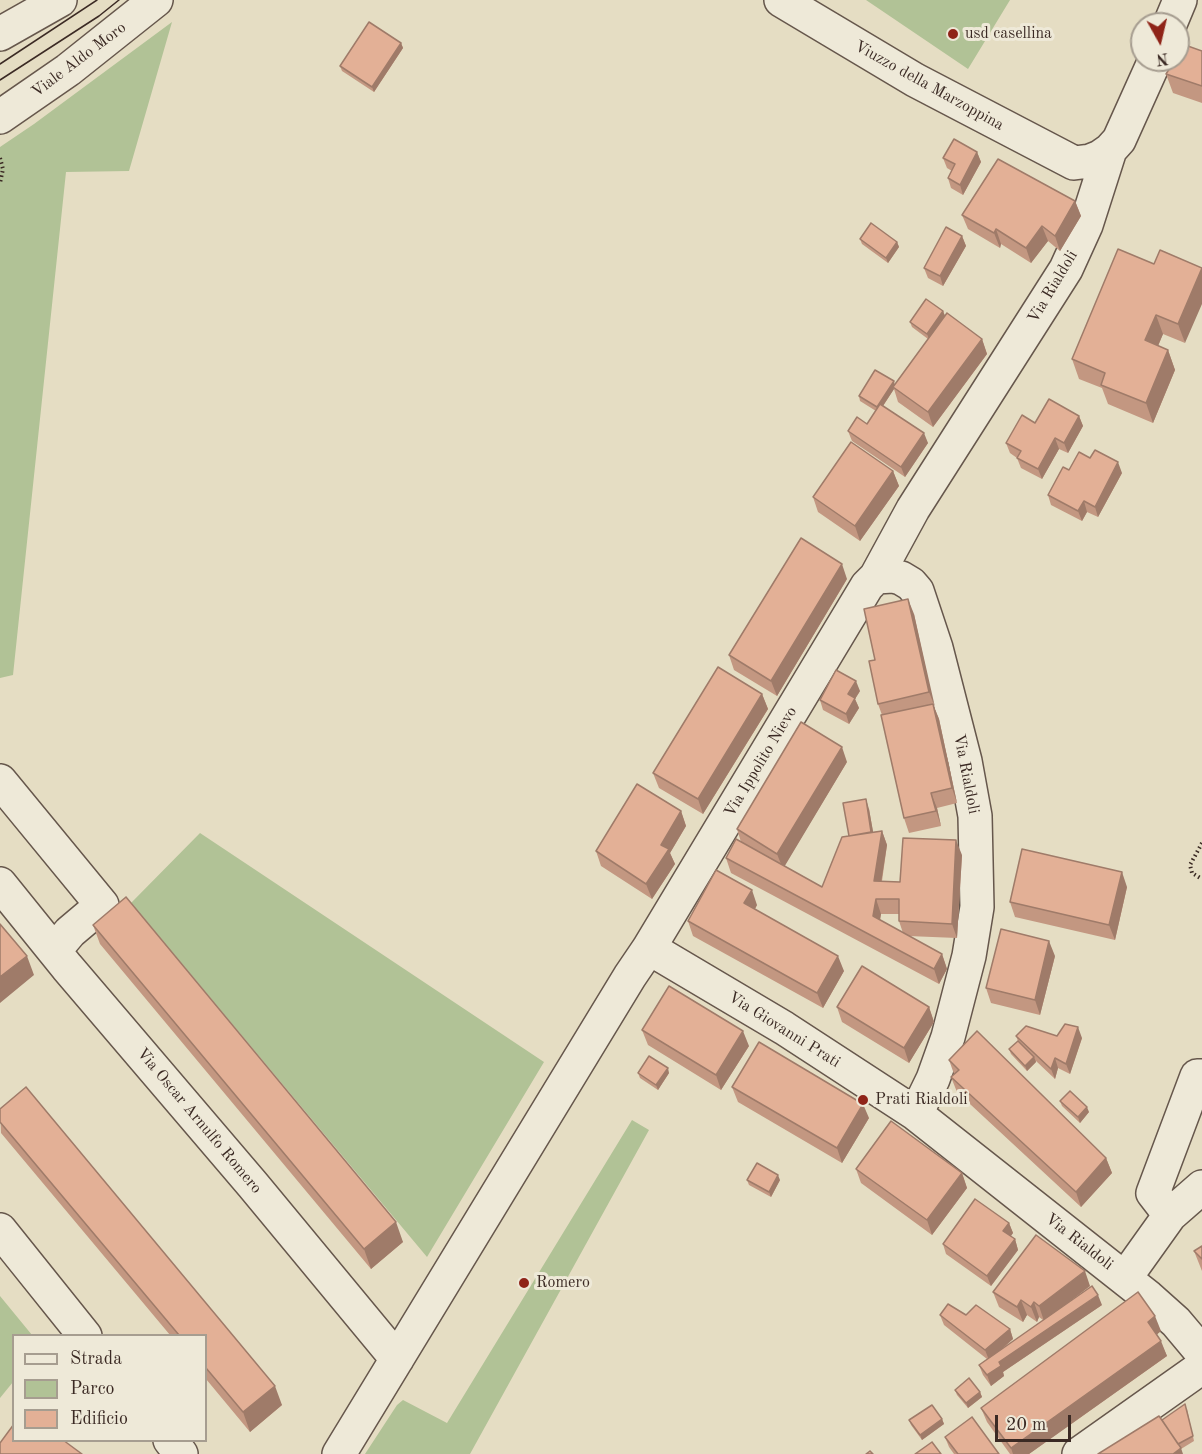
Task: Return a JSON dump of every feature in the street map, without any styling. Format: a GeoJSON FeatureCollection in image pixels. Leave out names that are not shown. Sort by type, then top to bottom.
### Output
{"type":"FeatureCollection","features":[{"type":"Feature","properties":{"kind":"street"},"geometry":{"type":"LineString","coordinates":[[0,34],[60,0]]}},
{"type":"Feature","properties":{"kind":"street","name":"Viale Aldo Moro"},"geometry":{"type":"LineString","coordinates":[[0,117],[68,70],[156,0]]}},
{"type":"Feature","properties":{"kind":"street","name":"Viuzzo della Marzoppina"},"geometry":{"type":"LineString","coordinates":[[781,0],[915,80],[1069,162],[1095,157]]}},
{"type":"Feature","properties":{"kind":"street","name":"Via Rialdoli"},"geometry":{"type":"LineString","coordinates":[[876,578],[913,509],[1065,269],[1086,225],[1095,157],[1119,140],[1150,72]]}},
{"type":"Feature","properties":{"kind":"street","name":"Via Rialdoli"},"geometry":{"type":"LineString","coordinates":[[876,578],[893,576],[901,578],[917,591],[936,648],[965,761],[975,816],[977,907],[969,956],[948,1037],[933,1079],[916,1114],[1125,1278],[1176,1322],[1202,1353]]}},
{"type":"Feature","properties":{"kind":"street","name":"Via Ippolito Nievo"},"geometry":{"type":"LineString","coordinates":[[649,948],[867,586],[876,578]]}},
{"type":"Feature","properties":{"kind":"street"},"geometry":{"type":"LineString","coordinates":[[0,781],[102,905],[70,932],[54,951]]}},
{"type":"Feature","properties":{"kind":"street","name":"Via Oscar Arnulfo Romero"},"geometry":{"type":"LineString","coordinates":[[0,884],[397,1359]]}},
{"type":"Feature","properties":{"kind":"street"},"geometry":{"type":"LineString","coordinates":[[339,1454],[649,948]]}},
{"type":"Feature","properties":{"kind":"street","name":"Via Giovanni Prati"},"geometry":{"type":"LineString","coordinates":[[649,948],[784,1028],[916,1114]]}},
{"type":"Feature","properties":{"kind":"street"},"geometry":{"type":"LineString","coordinates":[[1170,1215],[1153,1193],[1197,1076],[1202,1077]]}},
{"type":"Feature","properties":{"kind":"street"},"geometry":{"type":"LineString","coordinates":[[1125,1278],[1170,1215],[1202,1187]]}},
{"type":"Feature","properties":{"kind":"street"},"geometry":{"type":"LineString","coordinates":[[0,1230],[84,1334]]}},
{"type":"Feature","properties":{"kind":"street"},"geometry":{"type":"LineString","coordinates":[[1079,1454],[1202,1367]]}},
{"type":"Feature","properties":{"kind":"street"},"geometry":{"type":"LineString","coordinates":[[172,1442],[181,1454]]}},
{"type":"Feature","properties":{"kind":"path"},"geometry":{"type":"LineString","coordinates":[[0,158],[3,169],[0,183]]}},
{"type":"Feature","properties":{"kind":"path"},"geometry":{"type":"LineString","coordinates":[[1202,843],[1190,865],[1192,873],[1202,879]]}},
{"type":"Feature","properties":{"kind":"green space","name":"usd casellina"},"geometry":{"type":"Polygon","coordinates":[[[866,0],[1010,0],[968,69],[866,0]]]}},
{"type":"Feature","properties":{"kind":"green space"},"geometry":{"type":"Polygon","coordinates":[[[172,22],[129,171],[66,172],[13,675],[0,678],[0,147],[172,22]]]}},
{"type":"Feature","properties":{"kind":"green space"},"geometry":{"type":"Polygon","coordinates":[[[200,833],[544,1062],[427,1257],[131,903],[200,833]]]}},
{"type":"Feature","properties":{"kind":"green space"},"geometry":{"type":"Polygon","coordinates":[[[632,1120],[649,1130],[470,1454],[365,1454],[397,1405],[403,1400],[447,1423],[632,1120]]]}},
{"type":"Feature","properties":{"kind":"green space"},"geometry":{"type":"Polygon","coordinates":[[[0,1296],[31,1334],[12,1334],[12,1383],[0,1398],[0,1296]]]}},
{"type":"Feature","properties":{"kind":"building"},"geometry":{"type":"Polygon","coordinates":[[[369,22],[401,43],[372,87],[340,66],[369,22]]]}},
{"type":"Feature","properties":{"kind":"building"},"geometry":{"type":"Polygon","coordinates":[[[1190,47],[1202,51],[1202,86],[1166,74],[1167,72],[1190,72],[1190,47]]]}},
{"type":"Feature","properties":{"kind":"building"},"geometry":{"type":"Polygon","coordinates":[[[954,139],[977,152],[960,185],[948,178],[955,164],[943,158],[954,139]]]}},
{"type":"Feature","properties":{"kind":"building"},"geometry":{"type":"Polygon","coordinates":[[[998,159],[1075,201],[1055,236],[1042,226],[1026,248],[996,229],[994,233],[962,215],[998,159]]]}},
{"type":"Feature","properties":{"kind":"building"},"geometry":{"type":"Polygon","coordinates":[[[871,223],[897,242],[886,258],[860,239],[871,223]]]}},
{"type":"Feature","properties":{"kind":"building"},"geometry":{"type":"Polygon","coordinates":[[[946,227],[962,236],[940,276],[924,268],[946,227]]]}},
{"type":"Feature","properties":{"kind":"building"},"geometry":{"type":"Polygon","coordinates":[[[1118,249],[1154,264],[1160,250],[1202,268],[1178,324],[1156,315],[1145,340],[1168,350],[1146,403],[1101,385],[1105,373],[1072,359],[1118,249]]]}},
{"type":"Feature","properties":{"kind":"building"},"geometry":{"type":"Polygon","coordinates":[[[926,299],[943,311],[927,334],[910,322],[926,299]]]}},
{"type":"Feature","properties":{"kind":"building"},"geometry":{"type":"Polygon","coordinates":[[[947,313],[982,339],[928,412],[893,387],[947,313]]]}},
{"type":"Feature","properties":{"kind":"building"},"geometry":{"type":"Polygon","coordinates":[[[875,370],[894,381],[877,407],[859,396],[875,370]]]}},
{"type":"Feature","properties":{"kind":"building"},"geometry":{"type":"Polygon","coordinates":[[[1049,399],[1079,416],[1064,443],[1055,438],[1038,469],[1017,458],[1021,451],[1006,443],[1022,415],[1035,423],[1049,399]]]}},
{"type":"Feature","properties":{"kind":"building"},"geometry":{"type":"Polygon","coordinates":[[[880,404],[924,433],[901,467],[848,431],[857,417],[867,424],[880,404]]]}},
{"type":"Feature","properties":{"kind":"building"},"geometry":{"type":"Polygon","coordinates":[[[851,442],[893,471],[855,526],[813,497],[851,442]]]}},
{"type":"Feature","properties":{"kind":"building"},"geometry":{"type":"Polygon","coordinates":[[[1095,450],[1118,462],[1095,507],[1084,501],[1078,511],[1048,495],[1063,467],[1069,470],[1079,452],[1090,458],[1095,450]]]}},
{"type":"Feature","properties":{"kind":"building"},"geometry":{"type":"Polygon","coordinates":[[[801,538],[842,564],[771,681],[729,655],[801,538]]]}},
{"type":"Feature","properties":{"kind":"building"},"geometry":{"type":"Polygon","coordinates":[[[908,599],[929,692],[878,704],[869,661],[875,660],[864,609],[908,599]]]}},
{"type":"Feature","properties":{"kind":"building"},"geometry":{"type":"Polygon","coordinates":[[[718,667],[762,694],[698,799],[653,773],[718,667]]]}},
{"type":"Feature","properties":{"kind":"building"},"geometry":{"type":"Polygon","coordinates":[[[836,670],[856,681],[848,694],[855,698],[846,714],[820,700],[836,670]]]}},
{"type":"Feature","properties":{"kind":"building"},"geometry":{"type":"Polygon","coordinates":[[[933,704],[952,788],[931,793],[936,811],[904,818],[881,715],[933,704]]]}},
{"type":"Feature","properties":{"kind":"building"},"geometry":{"type":"Polygon","coordinates":[[[801,722],[842,747],[777,854],[737,829],[801,722]]]}},
{"type":"Feature","properties":{"kind":"building"},"geometry":{"type":"Polygon","coordinates":[[[637,784],[681,811],[661,845],[669,849],[646,884],[596,851],[637,784]]]}},
{"type":"Feature","properties":{"kind":"building"},"geometry":{"type":"Polygon","coordinates":[[[866,799],[871,832],[849,836],[843,803],[866,799]]]}},
{"type":"Feature","properties":{"kind":"building"},"geometry":{"type":"Polygon","coordinates":[[[882,831],[874,881],[900,882],[903,838],[956,840],[952,924],[899,921],[899,899],[876,899],[873,916],[942,954],[934,969],[726,858],[736,839],[822,887],[842,837],[882,831]]]}},
{"type":"Feature","properties":{"kind":"building"},"geometry":{"type":"Polygon","coordinates":[[[1022,849],[1122,872],[1109,925],[1010,902],[1022,849]]]}},
{"type":"Feature","properties":{"kind":"building"},"geometry":{"type":"Polygon","coordinates":[[[716,870],[752,890],[744,903],[838,956],[817,993],[688,921],[716,870]]]}},
{"type":"Feature","properties":{"kind":"building"},"geometry":{"type":"Polygon","coordinates":[[[126,897],[396,1222],[364,1249],[93,925],[126,897]]]}},
{"type":"Feature","properties":{"kind":"building"},"geometry":{"type":"Polygon","coordinates":[[[0,924],[27,956],[0,977],[0,924]]]}},
{"type":"Feature","properties":{"kind":"building"},"geometry":{"type":"Polygon","coordinates":[[[1001,929],[1049,941],[1035,1000],[986,988],[1001,929]]]}},
{"type":"Feature","properties":{"kind":"building"},"geometry":{"type":"Polygon","coordinates":[[[862,966],[929,1007],[904,1048],[837,1007],[862,966]]]}},
{"type":"Feature","properties":{"kind":"building"},"geometry":{"type":"Polygon","coordinates":[[[669,986],[743,1031],[716,1075],[642,1030],[669,986]]]}},
{"type":"Feature","properties":{"kind":"building"},"geometry":{"type":"Polygon","coordinates":[[[1065,1024],[1078,1027],[1066,1064],[1055,1058],[1051,1069],[1016,1036],[1026,1026],[1057,1036],[1065,1024]]]}},
{"type":"Feature","properties":{"kind":"building"},"geometry":{"type":"Polygon","coordinates":[[[977,1031],[1106,1158],[1076,1192],[951,1077],[959,1070],[949,1060],[977,1031]]]}},
{"type":"Feature","properties":{"kind":"building"},"geometry":{"type":"Polygon","coordinates":[[[1018,1041],[1034,1057],[1025,1066],[1009,1049],[1018,1041]]]}},
{"type":"Feature","properties":{"kind":"building"},"geometry":{"type":"Polygon","coordinates":[[[759,1042],[863,1104],[837,1148],[732,1087],[759,1042]]]}},
{"type":"Feature","properties":{"kind":"building"},"geometry":{"type":"Polygon","coordinates":[[[649,1056],[668,1068],[656,1085],[638,1073],[649,1056]]]}},
{"type":"Feature","properties":{"kind":"building"},"geometry":{"type":"Polygon","coordinates":[[[26,1087],[275,1386],[243,1412],[207,1369],[207,1334],[178,1334],[0,1122],[0,1109],[26,1087]]]}},
{"type":"Feature","properties":{"kind":"building"},"geometry":{"type":"Polygon","coordinates":[[[1070,1091],[1087,1107],[1078,1117],[1060,1101],[1070,1091]]]}},
{"type":"Feature","properties":{"kind":"building"},"geometry":{"type":"Polygon","coordinates":[[[891,1121],[962,1173],[927,1220],[856,1169],[891,1121]]]}},
{"type":"Feature","properties":{"kind":"building"},"geometry":{"type":"Polygon","coordinates":[[[757,1163],[778,1175],[769,1192],[747,1180],[757,1163]]]}},
{"type":"Feature","properties":{"kind":"building"},"geometry":{"type":"Polygon","coordinates":[[[975,1199],[1009,1223],[1003,1231],[1015,1239],[987,1276],[943,1244],[975,1199]]]}},
{"type":"Feature","properties":{"kind":"building"},"geometry":{"type":"Polygon","coordinates":[[[1036,1235],[1085,1271],[1039,1306],[1034,1302],[1031,1307],[1021,1300],[1017,1307],[993,1292],[1036,1235]]]}},
{"type":"Feature","properties":{"kind":"building"},"geometry":{"type":"Polygon","coordinates":[[[1202,1246],[1202,1259],[1194,1251],[1202,1246]]]}},
{"type":"Feature","properties":{"kind":"building"},"geometry":{"type":"Polygon","coordinates":[[[1092,1286],[1098,1295],[999,1362],[1001,1366],[987,1375],[979,1365],[1092,1286]]]}},
{"type":"Feature","properties":{"kind":"building"},"geometry":{"type":"Polygon","coordinates":[[[1138,1292],[1155,1316],[1148,1322],[1161,1341],[1011,1448],[981,1408],[1138,1292]]]}},
{"type":"Feature","properties":{"kind":"building"},"geometry":{"type":"Polygon","coordinates":[[[948,1304],[966,1315],[976,1305],[1010,1329],[985,1350],[940,1315],[948,1304]]]}},
{"type":"Feature","properties":{"kind":"building"},"geometry":{"type":"Polygon","coordinates":[[[969,1378],[980,1392],[966,1403],[955,1390],[969,1378]]]}},
{"type":"Feature","properties":{"kind":"building"},"geometry":{"type":"Polygon","coordinates":[[[1185,1404],[1193,1436],[1178,1444],[1162,1420],[1185,1404]]]}},
{"type":"Feature","properties":{"kind":"building"},"geometry":{"type":"Polygon","coordinates":[[[932,1405],[942,1419],[920,1435],[909,1420],[932,1405]]]}},
{"type":"Feature","properties":{"kind":"building"},"geometry":{"type":"Polygon","coordinates":[[[1159,1416],[1181,1448],[1173,1454],[1098,1454],[1159,1416]]]}},
{"type":"Feature","properties":{"kind":"building"},"geometry":{"type":"Polygon","coordinates":[[[972,1417],[999,1454],[958,1454],[945,1437],[972,1417]]]}},
{"type":"Feature","properties":{"kind":"building"},"geometry":{"type":"Polygon","coordinates":[[[12,1427],[12,1442],[66,1442],[82,1454],[0,1454],[0,1443],[12,1427]]]}},
{"type":"Feature","properties":{"kind":"building"},"geometry":{"type":"Polygon","coordinates":[[[932,1442],[941,1454],[915,1454],[932,1442]]]}},
{"type":"Feature","properties":{"kind":"tram line"},"geometry":{"type":"LineString","coordinates":[[0,64],[97,0]]}},
{"type":"Feature","properties":{"kind":"tram line"},"geometry":{"type":"LineString","coordinates":[[0,80],[99,16],[119,0]]}},
{"type":"Feature","properties":{"kind":"place","name":"usd casellina"},"geometry":{"type":"Point","coordinates":[953,34]}},
{"type":"Feature","properties":{"kind":"place","name":"Prati Rialdoli"},"geometry":{"type":"Point","coordinates":[863,1100]}},
{"type":"Feature","properties":{"kind":"place","name":"Romero"},"geometry":{"type":"Point","coordinates":[524,1283]}}]}
